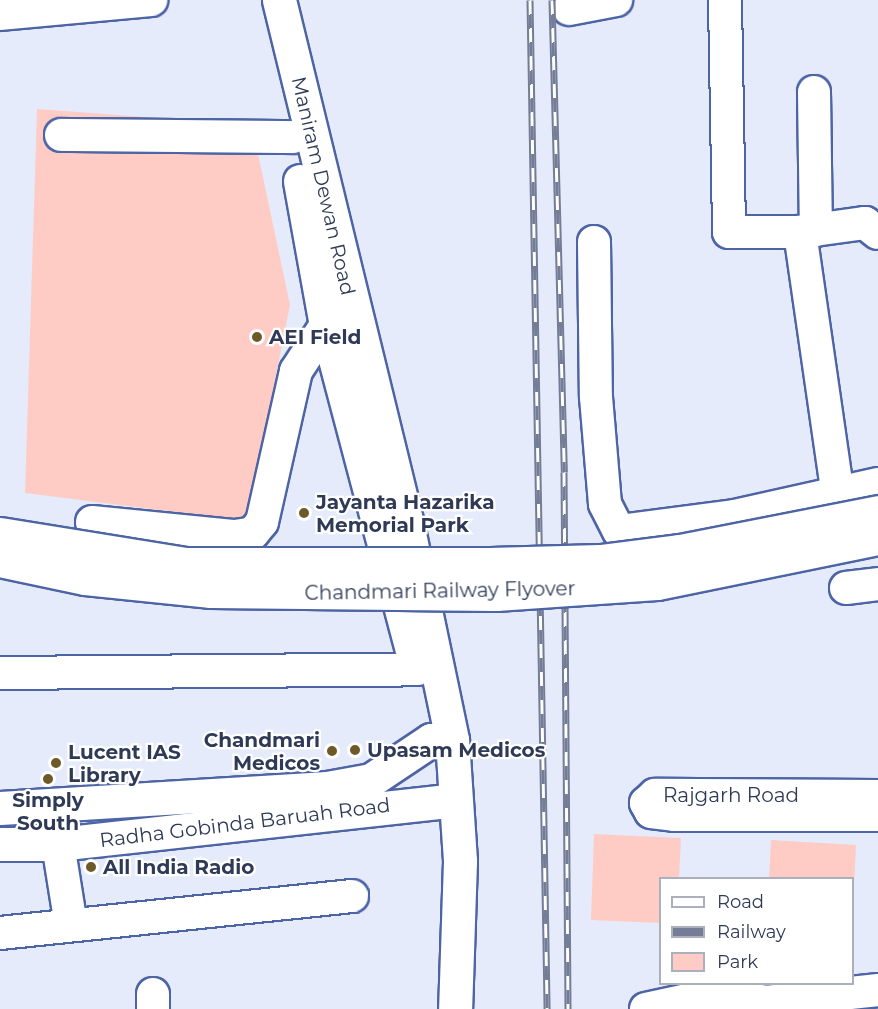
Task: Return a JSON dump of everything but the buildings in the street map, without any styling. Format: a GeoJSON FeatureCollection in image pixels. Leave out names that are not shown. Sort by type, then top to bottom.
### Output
{"type":"FeatureCollection","features":[{"type":"Feature","properties":{"kind":"main road","name":"Maniram Dewan Road"},"geometry":{"type":"LineString","coordinates":[[260,0],[340,322],[417,669],[442,740]]}},
{"type":"Feature","properties":{"kind":"main road","name":"Maniram Dewan Road"},"geometry":{"type":"LineString","coordinates":[[279,0],[340,322],[407,524],[442,740],[444,801],[439,861],[434,1009]]}},
{"type":"Feature","properties":{"kind":"main road","name":"Chandmari Railway Flyover"},"geometry":{"type":"LineString","coordinates":[[0,534],[186,564],[490,564],[600,561],[680,551],[878,512]]}},
{"type":"Feature","properties":{"kind":"main road","name":"Chandmari Railway Flyover"},"geometry":{"type":"LineString","coordinates":[[0,560],[85,578],[211,591],[496,594],[657,583],[878,538]]}},
{"type":"Feature","properties":{"kind":"main road","name":"Radha Gobinda Baruah Road"},"geometry":{"type":"LineString","coordinates":[[62,806],[327,789],[371,780],[442,740]]}},
{"type":"Feature","properties":{"kind":"main road","name":"Maniram Dewan Road"},"geometry":{"type":"LineString","coordinates":[[444,801],[460,861],[455,1009]]}},
{"type":"Feature","properties":{"kind":"main road","name":"Radha Gobinda Baruah Road"},"geometry":{"type":"LineString","coordinates":[[0,844],[58,844],[444,801]]}},
{"type":"Feature","properties":{"kind":"main road"},"geometry":{"type":"LineString","coordinates":[[0,808],[62,806]]}},
{"type":"Feature","properties":{"kind":"street"},"geometry":{"type":"LineString","coordinates":[[0,14],[151,0]]}},
{"type":"Feature","properties":{"kind":"street"},"geometry":{"type":"LineString","coordinates":[[569,9],[616,0]]}},
{"type":"Feature","properties":{"kind":"street"},"geometry":{"type":"LineString","coordinates":[[725,0],[729,232],[808,231],[865,223],[878,233]]}},
{"type":"Feature","properties":{"kind":"street"},"geometry":{"type":"LineString","coordinates":[[814,92],[808,231],[837,489]]}},
{"type":"Feature","properties":{"kind":"street"},"geometry":{"type":"LineString","coordinates":[[61,135],[293,137]]}},
{"type":"Feature","properties":{"kind":"street"},"geometry":{"type":"LineString","coordinates":[[594,242],[596,397],[605,504],[619,531],[734,516],[837,489],[878,484]]}},
{"type":"Feature","properties":{"kind":"street"},"geometry":{"type":"LineString","coordinates":[[92,522],[253,533],[262,522],[296,371],[340,322]]}},
{"type":"Feature","properties":{"kind":"street"},"geometry":{"type":"LineString","coordinates":[[846,588],[878,584]]}},
{"type":"Feature","properties":{"kind":"street"},"geometry":{"type":"LineString","coordinates":[[0,673],[417,669]]}},
{"type":"Feature","properties":{"kind":"street","name":"Rajgarh Road"},"geometry":{"type":"LineString","coordinates":[[878,796],[655,795],[646,803],[651,812],[674,815],[878,815]]}},
{"type":"Feature","properties":{"kind":"street"},"geometry":{"type":"LineString","coordinates":[[62,806],[58,844],[71,925]]}},
{"type":"Feature","properties":{"kind":"street"},"geometry":{"type":"LineString","coordinates":[[0,933],[352,896]]}},
{"type":"Feature","properties":{"kind":"street"},"geometry":{"type":"LineString","coordinates":[[646,1009],[697,998],[733,996],[766,1002],[870,996]]}},
{"type":"Feature","properties":{"kind":"green space"},"geometry":{"type":"Polygon","coordinates":[[[37,109],[252,125],[290,305],[247,521],[25,493],[37,109]]]}},
{"type":"Feature","properties":{"kind":"green space"},"geometry":{"type":"Polygon","coordinates":[[[594,834],[681,838],[679,877],[659,877],[659,923],[591,920],[594,834]]]}},
{"type":"Feature","properties":{"kind":"green space"},"geometry":{"type":"Polygon","coordinates":[[[771,840],[856,845],[854,884],[854,877],[769,877],[771,840]]]}},
{"type":"Feature","properties":{"kind":"railway"},"geometry":{"type":"LineString","coordinates":[[530,0],[547,1009]]}},
{"type":"Feature","properties":{"kind":"railway"},"geometry":{"type":"LineString","coordinates":[[552,0],[564,472],[568,1009]]}},
{"type":"Feature","properties":{"kind":"place","name":"AEI Field"},"geometry":{"type":"Point","coordinates":[257,337]}},
{"type":"Feature","properties":{"kind":"place","name":"Jayanta Hazarika Memorial Park"},"geometry":{"type":"Point","coordinates":[304,513]}},
{"type":"Feature","properties":{"kind":"place","name":"Upasam Medicos"},"geometry":{"type":"Point","coordinates":[355,750]}},
{"type":"Feature","properties":{"kind":"place","name":"Chandmari Medicos"},"geometry":{"type":"Point","coordinates":[332,751]}},
{"type":"Feature","properties":{"kind":"place","name":"Lucent IAS Library"},"geometry":{"type":"Point","coordinates":[56,763]}},
{"type":"Feature","properties":{"kind":"place","name":"Simply South"},"geometry":{"type":"Point","coordinates":[48,779]}},
{"type":"Feature","properties":{"kind":"place","name":"All India Radio"},"geometry":{"type":"Point","coordinates":[91,867]}}]}
